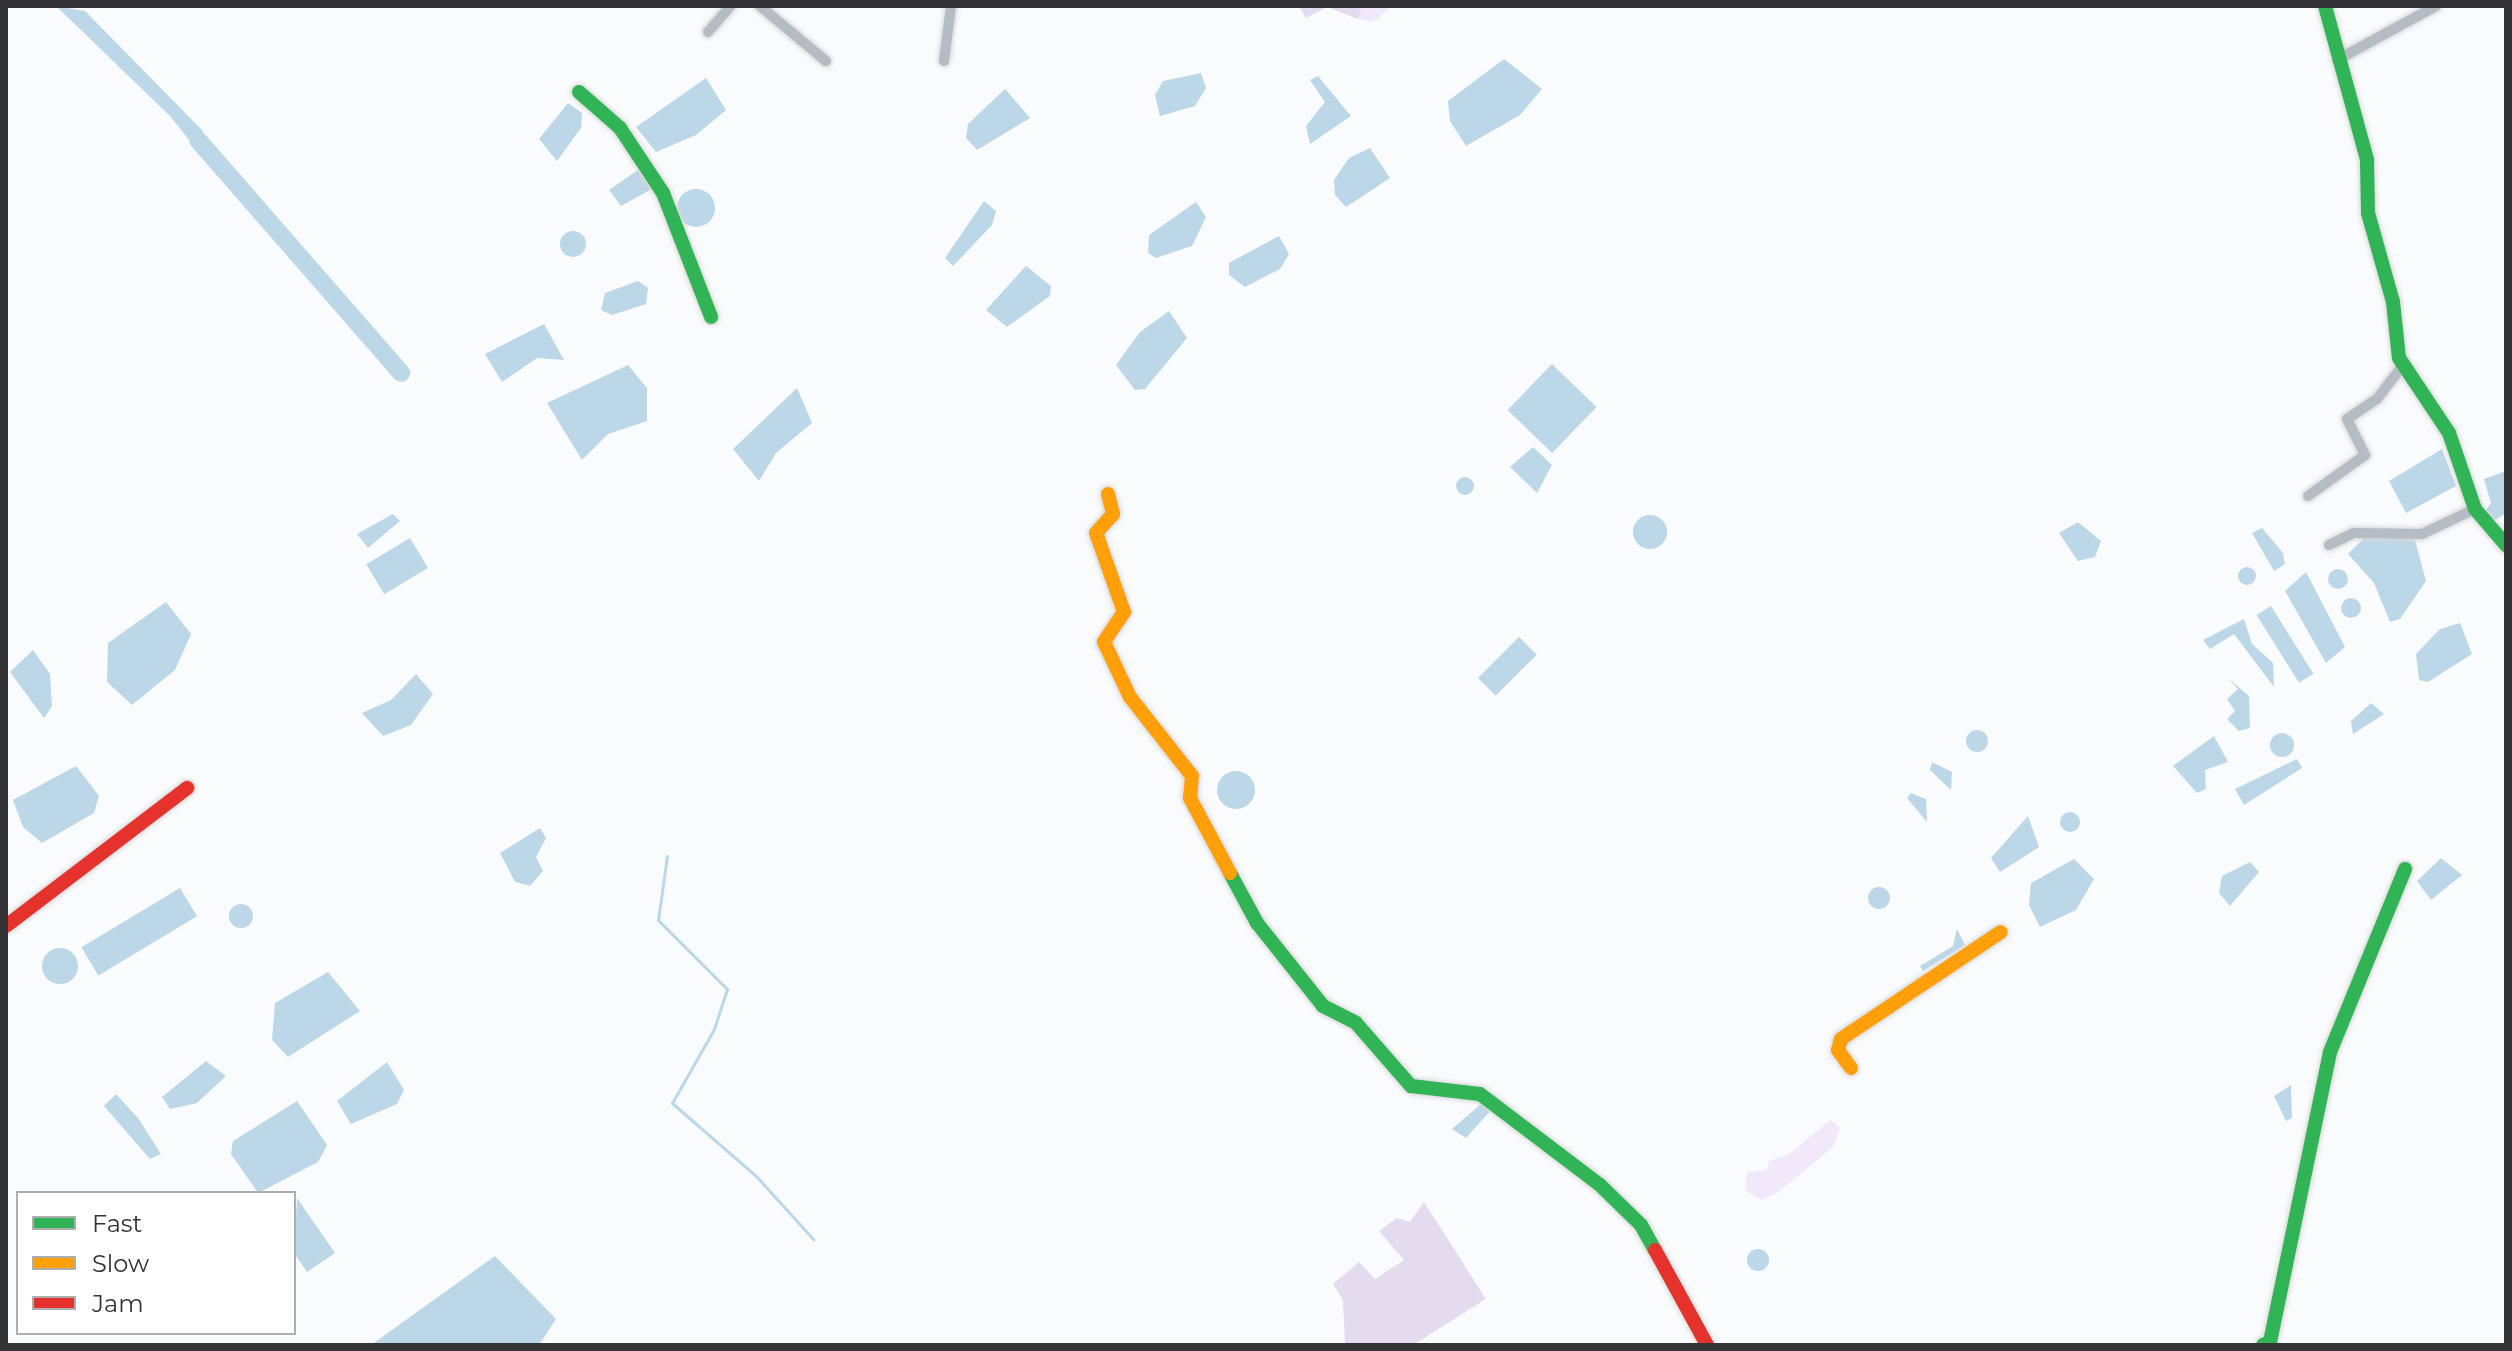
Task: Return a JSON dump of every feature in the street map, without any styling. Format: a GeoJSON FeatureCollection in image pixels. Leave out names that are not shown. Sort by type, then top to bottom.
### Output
{"type":"FeatureCollection","features":[{"type":"Feature","properties":{"kind":"street"},"geometry":{"type":"LineString","coordinates":[[708,32],[731,6]]}},
{"type":"Feature","properties":{"kind":"street"},"geometry":{"type":"LineString","coordinates":[[760,6],[826,61]]}},
{"type":"Feature","properties":{"kind":"street"},"geometry":{"type":"LineString","coordinates":[[944,61],[951,6]]}},
{"type":"Feature","properties":{"kind":"street"},"geometry":{"type":"LineString","coordinates":[[2325,6],[2337,60],[2367,160],[2368,213],[2403,365],[2449,433],[2475,509],[2506,545]]}},
{"type":"Feature","properties":{"kind":"street"},"geometry":{"type":"LineString","coordinates":[[2337,60],[2436,6]]}},
{"type":"Feature","properties":{"kind":"street"},"geometry":{"type":"LineString","coordinates":[[579,92],[620,128],[663,193],[711,317]]}},
{"type":"Feature","properties":{"kind":"street"},"geometry":{"type":"LineString","coordinates":[[2308,496],[2365,455],[2347,419],[2377,399],[2403,365]]}},
{"type":"Feature","properties":{"kind":"street"},"geometry":{"type":"LineString","coordinates":[[1108,494],[1113,514],[1096,533],[1124,612],[1104,642],[1130,697],[1192,776],[1190,798],[1251,914],[1323,1006],[1356,1023],[1411,1086],[1480,1094],[1600,1185],[1641,1225],[1707,1345]]}},
{"type":"Feature","properties":{"kind":"street"},"geometry":{"type":"LineString","coordinates":[[2329,545],[2354,533],[2422,534],[2475,509]]}},
{"type":"Feature","properties":{"kind":"street"},"geometry":{"type":"LineString","coordinates":[[6,926],[187,788]]}},
{"type":"Feature","properties":{"kind":"street"},"geometry":{"type":"LineString","coordinates":[[2263,1345],[2270,1342],[2330,1052],[2405,869]]}},
{"type":"Feature","properties":{"kind":"street"},"geometry":{"type":"LineString","coordinates":[[1851,1068],[1838,1050],[1841,1039],[2001,932]]}},
{"type":"Feature","properties":{"kind":"shaded area"},"geometry":{"type":"Polygon","coordinates":[[[1299,6],[1362,6],[1358,19],[1327,7],[1306,18],[1299,6]]]}},
{"type":"Feature","properties":{"kind":"shaded area"},"geometry":{"type":"Polygon","coordinates":[[[1362,6],[1392,6],[1373,22],[1358,19],[1362,6]]]}},
{"type":"Feature","properties":{"kind":"shaded area"},"geometry":{"type":"Polygon","coordinates":[[[1830,1120],[1840,1128],[1833,1147],[1776,1194],[1761,1200],[1745,1190],[1747,1172],[1767,1170],[1769,1161],[1788,1155],[1830,1120]]]}},
{"type":"Feature","properties":{"kind":"shaded area"},"geometry":{"type":"Polygon","coordinates":[[[1424,1202],[1486,1299],[1413,1345],[1345,1345],[1343,1300],[1333,1284],[1359,1262],[1375,1279],[1404,1260],[1379,1231],[1397,1218],[1410,1222],[1424,1202]]]}},
{"type":"Feature","properties":{"kind":"water"},"geometry":{"type":"Polygon","coordinates":[[[56,6],[85,11],[202,130],[214,161],[228,164],[217,175],[170,116],[56,6]]]}},
{"type":"Feature","properties":{"kind":"water"},"geometry":{"type":"Polygon","coordinates":[[[1504,59],[1542,89],[1520,115],[1466,146],[1450,121],[1448,101],[1504,59]]]}},
{"type":"Feature","properties":{"kind":"water"},"geometry":{"type":"Polygon","coordinates":[[[1201,73],[1206,88],[1195,106],[1160,116],[1155,95],[1163,81],[1201,73]]]}},
{"type":"Feature","properties":{"kind":"water"},"geometry":{"type":"Polygon","coordinates":[[[1318,76],[1351,116],[1310,144],[1306,126],[1325,102],[1310,80],[1318,76]]]}},
{"type":"Feature","properties":{"kind":"water"},"geometry":{"type":"Polygon","coordinates":[[[706,78],[726,110],[696,135],[656,152],[636,127],[706,78]]]}},
{"type":"Feature","properties":{"kind":"water"},"geometry":{"type":"Polygon","coordinates":[[[1005,89],[1030,118],[977,150],[966,138],[968,124],[1005,89]]]}},
{"type":"Feature","properties":{"kind":"water"},"geometry":{"type":"Polygon","coordinates":[[[568,103],[582,113],[581,128],[557,161],[539,139],[568,103]]]}},
{"type":"Feature","properties":{"kind":"water"},"geometry":{"type":"Polygon","coordinates":[[[1370,148],[1390,178],[1346,207],[1335,195],[1334,180],[1349,158],[1370,148]]]}},
{"type":"Feature","properties":{"kind":"water"},"geometry":{"type":"Polygon","coordinates":[[[638,170],[652,189],[621,206],[609,190],[638,170]]]}},
{"type":"Feature","properties":{"kind":"water"},"geometry":{"type":"Polygon","coordinates":[[[696,189],[709,195],[715,208],[709,221],[696,227],[683,221],[677,208],[683,195],[696,189]]]}},
{"type":"Feature","properties":{"kind":"water"},"geometry":{"type":"Polygon","coordinates":[[[984,201],[996,211],[992,225],[953,266],[945,258],[984,201]]]}},
{"type":"Feature","properties":{"kind":"water"},"geometry":{"type":"Polygon","coordinates":[[[1196,202],[1206,217],[1192,246],[1156,258],[1148,253],[1149,235],[1196,202]]]}},
{"type":"Feature","properties":{"kind":"water"},"geometry":{"type":"Polygon","coordinates":[[[573,231],[582,235],[586,244],[582,253],[573,257],[564,253],[560,244],[564,235],[573,231]]]}},
{"type":"Feature","properties":{"kind":"water"},"geometry":{"type":"Polygon","coordinates":[[[1279,236],[1289,254],[1280,269],[1245,287],[1229,275],[1229,263],[1279,236]]]}},
{"type":"Feature","properties":{"kind":"water"},"geometry":{"type":"Polygon","coordinates":[[[1026,266],[1051,286],[1050,296],[1007,327],[986,310],[1026,266]]]}},
{"type":"Feature","properties":{"kind":"water"},"geometry":{"type":"Polygon","coordinates":[[[638,281],[648,288],[646,304],[612,315],[601,310],[605,293],[638,281]]]}},
{"type":"Feature","properties":{"kind":"water"},"geometry":{"type":"Polygon","coordinates":[[[1169,311],[1187,338],[1145,389],[1135,390],[1116,365],[1140,332],[1169,311]]]}},
{"type":"Feature","properties":{"kind":"water"},"geometry":{"type":"Polygon","coordinates":[[[544,324],[564,360],[537,358],[502,382],[485,354],[544,324]]]}},
{"type":"Feature","properties":{"kind":"water"},"geometry":{"type":"Polygon","coordinates":[[[1552,364],[1597,407],[1552,453],[1508,410],[1552,364]]]}},
{"type":"Feature","properties":{"kind":"water"},"geometry":{"type":"Polygon","coordinates":[[[628,365],[647,388],[647,421],[608,434],[582,460],[547,403],[628,365]]]}},
{"type":"Feature","properties":{"kind":"water"},"geometry":{"type":"Polygon","coordinates":[[[797,388],[812,423],[776,453],[759,481],[733,449],[797,388]]]}},
{"type":"Feature","properties":{"kind":"water"},"geometry":{"type":"Polygon","coordinates":[[[1533,447],[1552,465],[1537,493],[1510,467],[1533,447]]]}},
{"type":"Feature","properties":{"kind":"water"},"geometry":{"type":"Polygon","coordinates":[[[2442,449],[2456,486],[2406,513],[2389,481],[2442,449]]]}},
{"type":"Feature","properties":{"kind":"water"},"geometry":{"type":"Polygon","coordinates":[[[2506,471],[2506,513],[2492,522],[2484,513],[2491,503],[2484,479],[2506,471]]]}},
{"type":"Feature","properties":{"kind":"water"},"geometry":{"type":"Polygon","coordinates":[[[1465,477],[1474,486],[1465,495],[1456,486],[1465,477]]]}},
{"type":"Feature","properties":{"kind":"water"},"geometry":{"type":"Polygon","coordinates":[[[393,514],[400,521],[368,548],[357,534],[393,514]]]}},
{"type":"Feature","properties":{"kind":"water"},"geometry":{"type":"Polygon","coordinates":[[[1650,515],[1662,520],[1667,532],[1662,544],[1650,549],[1638,544],[1633,532],[1638,520],[1650,515]]]}},
{"type":"Feature","properties":{"kind":"water"},"geometry":{"type":"Polygon","coordinates":[[[2078,522],[2101,541],[2095,557],[2078,561],[2059,533],[2078,522]]]}},
{"type":"Feature","properties":{"kind":"water"},"geometry":{"type":"Polygon","coordinates":[[[2262,528],[2283,553],[2285,564],[2274,571],[2252,533],[2262,528]]]}},
{"type":"Feature","properties":{"kind":"water"},"geometry":{"type":"Polygon","coordinates":[[[2391,536],[2415,540],[2426,581],[2400,619],[2390,622],[2374,583],[2348,554],[2364,538],[2391,536]]]}},
{"type":"Feature","properties":{"kind":"water"},"geometry":{"type":"Polygon","coordinates":[[[410,538],[428,568],[384,594],[366,564],[410,538]]]}},
{"type":"Feature","properties":{"kind":"water"},"geometry":{"type":"Polygon","coordinates":[[[2243,567],[2251,567],[2256,576],[2254,583],[2243,585],[2238,580],[2238,572],[2243,567]]]}},
{"type":"Feature","properties":{"kind":"water"},"geometry":{"type":"Polygon","coordinates":[[[2338,569],[2345,572],[2348,579],[2345,586],[2338,589],[2331,586],[2328,579],[2331,572],[2338,569]]]}},
{"type":"Feature","properties":{"kind":"water"},"geometry":{"type":"Polygon","coordinates":[[[2306,572],[2345,647],[2326,663],[2285,591],[2306,572]]]}},
{"type":"Feature","properties":{"kind":"water"},"geometry":{"type":"Polygon","coordinates":[[[2351,598],[2358,601],[2361,608],[2358,615],[2351,618],[2344,615],[2341,608],[2344,601],[2351,598]]]}},
{"type":"Feature","properties":{"kind":"water"},"geometry":{"type":"Polygon","coordinates":[[[166,602],[191,634],[175,670],[132,705],[107,682],[108,643],[166,602]]]}},
{"type":"Feature","properties":{"kind":"water"},"geometry":{"type":"Polygon","coordinates":[[[2271,606],[2313,674],[2299,683],[2257,615],[2271,606]]]}},
{"type":"Feature","properties":{"kind":"water"},"geometry":{"type":"Polygon","coordinates":[[[2244,619],[2252,644],[2273,663],[2274,687],[2234,634],[2210,649],[2203,640],[2244,619]]]}},
{"type":"Feature","properties":{"kind":"water"},"geometry":{"type":"Polygon","coordinates":[[[2460,623],[2472,654],[2428,682],[2419,680],[2416,654],[2440,629],[2460,623]]]}},
{"type":"Feature","properties":{"kind":"water"},"geometry":{"type":"Polygon","coordinates":[[[1519,637],[1537,655],[1496,696],[1478,678],[1519,637]]]}},
{"type":"Feature","properties":{"kind":"water"},"geometry":{"type":"Polygon","coordinates":[[[33,650],[50,674],[52,706],[44,718],[10,672],[33,650]]]}},
{"type":"Feature","properties":{"kind":"water"},"geometry":{"type":"Polygon","coordinates":[[[416,674],[433,694],[411,725],[383,736],[362,713],[391,700],[416,674]]]}},
{"type":"Feature","properties":{"kind":"water"},"geometry":{"type":"Polygon","coordinates":[[[2228,678],[2249,696],[2250,728],[2239,731],[2227,719],[2235,711],[2227,699],[2238,689],[2228,678]]]}},
{"type":"Feature","properties":{"kind":"water"},"geometry":{"type":"Polygon","coordinates":[[[2371,703],[2384,714],[2353,734],[2351,721],[2371,703]]]}},
{"type":"Feature","properties":{"kind":"water"},"geometry":{"type":"Polygon","coordinates":[[[1977,730],[1985,733],[1988,741],[1985,749],[1977,752],[1969,749],[1966,741],[1969,733],[1977,730]]]}},
{"type":"Feature","properties":{"kind":"water"},"geometry":{"type":"Polygon","coordinates":[[[2282,733],[2293,740],[2294,745],[2287,756],[2282,757],[2271,750],[2270,745],[2277,734],[2282,733]]]}},
{"type":"Feature","properties":{"kind":"water"},"geometry":{"type":"Polygon","coordinates":[[[2214,736],[2228,762],[2205,770],[2206,789],[2197,793],[2173,766],[2214,736]]]}},
{"type":"Feature","properties":{"kind":"water"},"geometry":{"type":"Polygon","coordinates":[[[2297,759],[2302,768],[2244,805],[2235,789],[2297,759]]]}},
{"type":"Feature","properties":{"kind":"water"},"geometry":{"type":"Polygon","coordinates":[[[1932,762],[1952,772],[1951,790],[1930,770],[1932,762]]]}},
{"type":"Feature","properties":{"kind":"water"},"geometry":{"type":"Polygon","coordinates":[[[76,766],[99,796],[94,813],[42,843],[23,827],[13,800],[76,766]]]}},
{"type":"Feature","properties":{"kind":"water"},"geometry":{"type":"Polygon","coordinates":[[[1236,771],[1250,776],[1255,790],[1250,804],[1236,809],[1222,804],[1217,790],[1222,776],[1236,771]]]}},
{"type":"Feature","properties":{"kind":"water"},"geometry":{"type":"Polygon","coordinates":[[[1911,793],[1926,799],[1927,822],[1907,798],[1911,793]]]}},
{"type":"Feature","properties":{"kind":"water"},"geometry":{"type":"Polygon","coordinates":[[[2070,812],[2077,815],[2080,822],[2077,829],[2070,832],[2063,829],[2060,822],[2063,815],[2070,812]]]}},
{"type":"Feature","properties":{"kind":"water"},"geometry":{"type":"Polygon","coordinates":[[[2028,816],[2039,847],[2000,872],[1991,858],[2028,816]]]}},
{"type":"Feature","properties":{"kind":"water"},"geometry":{"type":"Polygon","coordinates":[[[540,828],[546,838],[536,857],[543,871],[530,886],[515,882],[500,853],[540,828]]]}},
{"type":"Feature","properties":{"kind":"water"},"geometry":{"type":"Polygon","coordinates":[[[2441,858],[2462,875],[2431,900],[2417,881],[2441,858]]]}},
{"type":"Feature","properties":{"kind":"water"},"geometry":{"type":"Polygon","coordinates":[[[2074,859],[2094,879],[2076,910],[2040,927],[2029,905],[2031,883],[2074,859]]]}},
{"type":"Feature","properties":{"kind":"water"},"geometry":{"type":"Polygon","coordinates":[[[2250,862],[2259,872],[2230,906],[2219,893],[2222,876],[2250,862]]]}},
{"type":"Feature","properties":{"kind":"water"},"geometry":{"type":"Polygon","coordinates":[[[1879,887],[1887,890],[1890,898],[1887,906],[1879,909],[1871,906],[1868,898],[1871,890],[1879,887]]]}},
{"type":"Feature","properties":{"kind":"water"},"geometry":{"type":"Polygon","coordinates":[[[180,888],[197,916],[98,976],[81,947],[180,888]]]}},
{"type":"Feature","properties":{"kind":"water"},"geometry":{"type":"Polygon","coordinates":[[[241,904],[249,908],[253,916],[249,924],[241,928],[233,924],[229,916],[233,908],[241,904]]]}},
{"type":"Feature","properties":{"kind":"water"},"geometry":{"type":"Polygon","coordinates":[[[1957,929],[1965,945],[1923,971],[1920,966],[1953,946],[1957,929]]]}},
{"type":"Feature","properties":{"kind":"water"},"geometry":{"type":"Polygon","coordinates":[[[60,948],[73,953],[78,966],[73,979],[60,984],[47,979],[42,966],[47,953],[60,948]]]}},
{"type":"Feature","properties":{"kind":"water"},"geometry":{"type":"Polygon","coordinates":[[[328,972],[360,1011],[288,1057],[272,1040],[275,1003],[328,972]]]}},
{"type":"Feature","properties":{"kind":"water"},"geometry":{"type":"Polygon","coordinates":[[[206,1061],[226,1076],[197,1103],[170,1109],[162,1097],[206,1061]]]}},
{"type":"Feature","properties":{"kind":"water"},"geometry":{"type":"Polygon","coordinates":[[[387,1062],[404,1090],[397,1104],[351,1124],[337,1101],[387,1062]]]}},
{"type":"Feature","properties":{"kind":"water"},"geometry":{"type":"Polygon","coordinates":[[[2291,1085],[2292,1118],[2286,1121],[2274,1096],[2291,1085]]]}},
{"type":"Feature","properties":{"kind":"water"},"geometry":{"type":"Polygon","coordinates":[[[116,1094],[138,1118],[161,1154],[150,1159],[104,1106],[116,1094]]]}},
{"type":"Feature","properties":{"kind":"water"},"geometry":{"type":"Polygon","coordinates":[[[297,1101],[327,1145],[318,1162],[257,1191],[231,1154],[233,1141],[297,1101]]]}},
{"type":"Feature","properties":{"kind":"water"},"geometry":{"type":"Polygon","coordinates":[[[1481,1104],[1490,1111],[1466,1138],[1452,1129],[1481,1104]]]}},
{"type":"Feature","properties":{"kind":"water"},"geometry":{"type":"Polygon","coordinates":[[[297,1198],[335,1253],[307,1272],[296,1256],[297,1198]]]}},
{"type":"Feature","properties":{"kind":"water"},"geometry":{"type":"Polygon","coordinates":[[[1758,1249],[1766,1252],[1769,1260],[1766,1268],[1758,1271],[1750,1268],[1747,1260],[1750,1252],[1758,1249]]]}},
{"type":"Feature","properties":{"kind":"water"},"geometry":{"type":"Polygon","coordinates":[[[495,1256],[556,1319],[539,1345],[371,1345],[495,1256]]]}},
{"type":"Feature","properties":{"kind":"waterway"},"geometry":{"type":"LineString","coordinates":[[198,140],[401,373]]}},
{"type":"Feature","properties":{"kind":"waterway"},"geometry":{"type":"LineString","coordinates":[[667,856],[658,920],[727,989],[714,1029],[672,1103],[757,1177],[813,1239]]}},
{"type":"Feature","properties":{"kind":"traffic: fast"},"geometry":{"type":"LineString","coordinates":[[2325,6],[2367,160],[2368,213],[2393,302],[2399,358],[2449,433],[2475,509],[2506,545]]}},
{"type":"Feature","properties":{"kind":"traffic: fast"},"geometry":{"type":"LineString","coordinates":[[579,92],[620,128],[663,193],[711,317]]}},
{"type":"Feature","properties":{"kind":"traffic: fast"},"geometry":{"type":"LineString","coordinates":[[2263,1345],[2270,1342],[2330,1052],[2405,869]]}},
{"type":"Feature","properties":{"kind":"traffic: fast"},"geometry":{"type":"LineString","coordinates":[[1230,873],[1257,923],[1323,1006],[1356,1023],[1411,1086],[1480,1094],[1600,1185],[1641,1225],[1655,1250]]}},
{"type":"Feature","properties":{"kind":"traffic: slow"},"geometry":{"type":"LineString","coordinates":[[1108,494],[1113,514],[1096,533],[1124,612],[1104,642],[1130,697],[1192,776],[1190,798],[1230,873]]}},
{"type":"Feature","properties":{"kind":"traffic: slow"},"geometry":{"type":"LineString","coordinates":[[1851,1068],[1838,1050],[1841,1039],[2001,932]]}},
{"type":"Feature","properties":{"kind":"traffic: jam"},"geometry":{"type":"LineString","coordinates":[[6,926],[187,788]]}},
{"type":"Feature","properties":{"kind":"traffic: jam"},"geometry":{"type":"LineString","coordinates":[[1655,1250],[1707,1345]]}}]}
